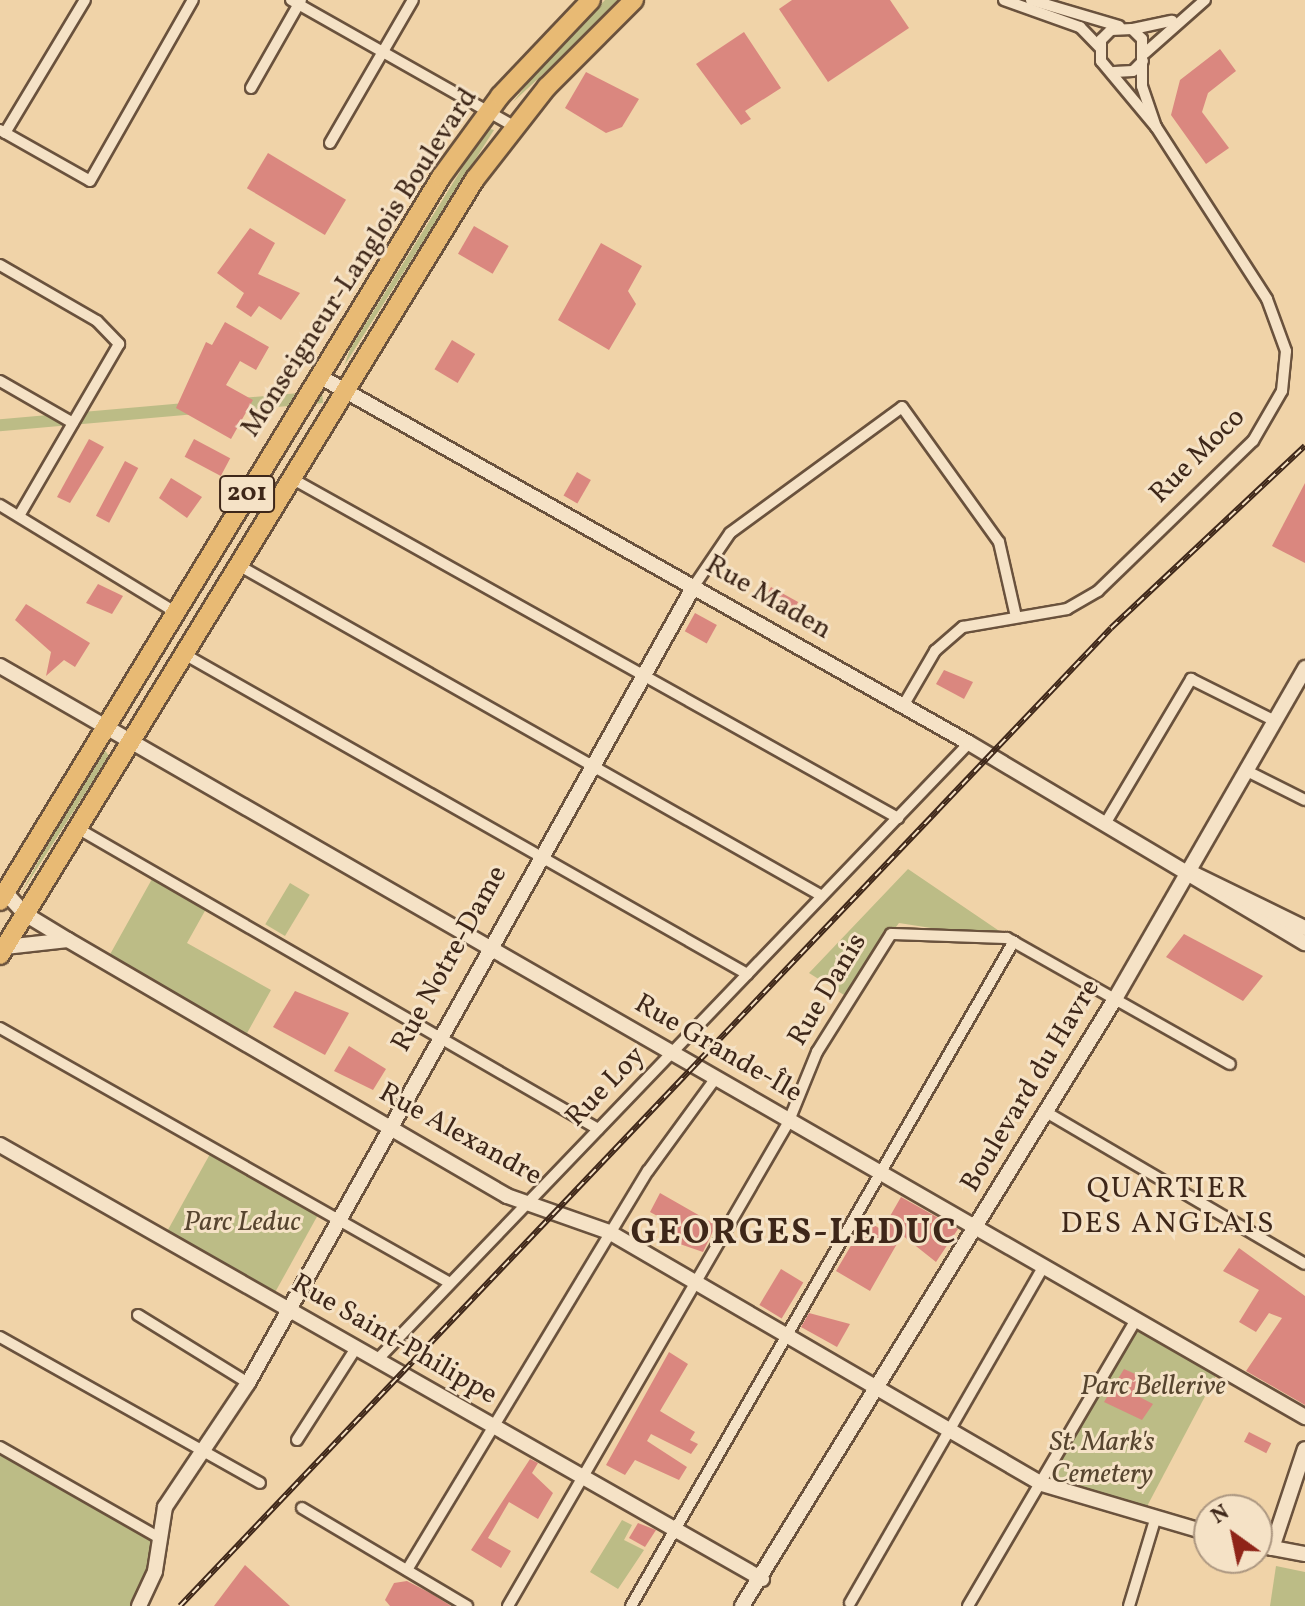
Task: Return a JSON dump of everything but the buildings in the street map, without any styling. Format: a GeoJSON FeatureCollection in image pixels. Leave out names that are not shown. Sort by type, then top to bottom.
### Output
{"type":"FeatureCollection","features":[{"type":"Feature","properties":{"kind":"highway","name":"Monseigneur-Langlois Boulevard"},"geometry":{"type":"LineString","coordinates":[[3,897],[319,376],[488,111],[591,0]]}},
{"type":"Feature","properties":{"kind":"highway","name":"Monseigneur-Langlois Boulevard"},"geometry":{"type":"LineString","coordinates":[[3,951],[344,391],[514,126],[634,0]]}},
{"type":"Feature","properties":{"kind":"street"},"geometry":{"type":"LineString","coordinates":[[85,0],[2,131],[90,181],[193,0]]}},
{"type":"Feature","properties":{"kind":"street"},"geometry":{"type":"LineString","coordinates":[[330,143],[413,0]]}},
{"type":"Feature","properties":{"kind":"street","name":"Rue Moco"},"geometry":{"type":"LineString","coordinates":[[903,706],[949,636],[1016,617],[1067,609],[1098,591],[1253,441],[1282,391],[1286,351],[1267,299],[1156,127],[1111,71],[1099,47],[1080,27],[1004,0]]}},
{"type":"Feature","properties":{"kind":"street"},"geometry":{"type":"LineString","coordinates":[[1031,0],[1128,28]]}},
{"type":"Feature","properties":{"kind":"street"},"geometry":{"type":"LineString","coordinates":[[1111,71],[1133,71],[1178,19],[1205,0]]}},
{"type":"Feature","properties":{"kind":"street"},"geometry":{"type":"LineString","coordinates":[[251,88],[297,1],[514,126]]}},
{"type":"Feature","properties":{"kind":"street"},"geometry":{"type":"LineString","coordinates":[[1099,47],[1105,34],[1178,19]]}},
{"type":"Feature","properties":{"kind":"street","name":"Rue Moco"},"geometry":{"type":"LineString","coordinates":[[1128,28],[1144,57],[1156,127]]}},
{"type":"Feature","properties":{"kind":"street"},"geometry":{"type":"LineString","coordinates":[[0,265],[97,321],[119,344],[19,516]]}},
{"type":"Feature","properties":{"kind":"street","name":"Rue Maden"},"geometry":{"type":"LineString","coordinates":[[319,376],[969,743],[1305,943]]}},
{"type":"Feature","properties":{"kind":"street"},"geometry":{"type":"LineString","coordinates":[[0,381],[73,423]]}},
{"type":"Feature","properties":{"kind":"street","name":"Rue Notre-Dame"},"geometry":{"type":"LineString","coordinates":[[139,1606],[155,1571],[165,1507],[248,1383],[335,1219],[640,672],[730,533],[902,407],[999,542],[1016,617]]}},
{"type":"Feature","properties":{"kind":"street"},"geometry":{"type":"LineString","coordinates":[[291,478],[898,818]]}},
{"type":"Feature","properties":{"kind":"street"},"geometry":{"type":"LineString","coordinates":[[0,505],[175,612]]}},
{"type":"Feature","properties":{"kind":"street"},"geometry":{"type":"LineString","coordinates":[[238,565],[822,896]]}},
{"type":"Feature","properties":{"kind":"street"},"geometry":{"type":"LineString","coordinates":[[184,654],[747,974]]}},
{"type":"Feature","properties":{"kind":"street","name":"Rue Grande-Île"},"geometry":{"type":"LineString","coordinates":[[0,666],[1305,1417]]}},
{"type":"Feature","properties":{"kind":"street","name":"Boulevard du Havre"},"geometry":{"type":"LineString","coordinates":[[742,1606],[762,1579],[1115,999],[1304,672]]}},
{"type":"Feature","properties":{"kind":"street"},"geometry":{"type":"LineString","coordinates":[[1105,824],[1191,679],[1275,721]]}},
{"type":"Feature","properties":{"kind":"street","name":"Rue Loy"},"geometry":{"type":"LineString","coordinates":[[377,1360],[969,743]]}},
{"type":"Feature","properties":{"kind":"street"},"geometry":{"type":"LineString","coordinates":[[1245,770],[1305,800]]}},
{"type":"Feature","properties":{"kind":"street"},"geometry":{"type":"LineString","coordinates":[[77,828],[598,1129]]}},
{"type":"Feature","properties":{"kind":"street","name":"Rue Maden"},"geometry":{"type":"LineString","coordinates":[[1188,871],[1305,928]]}},
{"type":"Feature","properties":{"kind":"street","name":"Rue Alexandre"},"geometry":{"type":"LineString","coordinates":[[3,897],[68,940],[527,1205],[609,1232],[1042,1484],[1193,1529]]}},
{"type":"Feature","properties":{"kind":"street","name":"Rue Danis"},"geometry":{"type":"LineString","coordinates":[[508,1606],[698,1283],[789,1120],[817,1052],[891,934],[1014,941],[1230,1064]]}},
{"type":"Feature","properties":{"kind":"street"},"geometry":{"type":"LineString","coordinates":[[3,951],[68,940]]}},
{"type":"Feature","properties":{"kind":"street"},"geometry":{"type":"LineString","coordinates":[[631,1606],[1014,941]]}},
{"type":"Feature","properties":{"kind":"street"},"geometry":{"type":"LineString","coordinates":[[0,1028],[450,1283]]}},
{"type":"Feature","properties":{"kind":"street"},"geometry":{"type":"LineString","coordinates":[[407,1570],[609,1232],[715,1079]]}},
{"type":"Feature","properties":{"kind":"street"},"geometry":{"type":"LineString","coordinates":[[1046,1112],[1305,1264]]}},
{"type":"Feature","properties":{"kind":"street","name":"Rue Saint-Philippe"},"geometry":{"type":"LineString","coordinates":[[0,1145],[762,1579]]}},
{"type":"Feature","properties":{"kind":"street"},"geometry":{"type":"LineString","coordinates":[[850,1603],[1044,1266]]}},
{"type":"Feature","properties":{"kind":"street"},"geometry":{"type":"LineString","coordinates":[[138,1315],[248,1383]]}},
{"type":"Feature","properties":{"kind":"street"},"geometry":{"type":"LineString","coordinates":[[968,1606],[1136,1320]]}},
{"type":"Feature","properties":{"kind":"street"},"geometry":{"type":"LineString","coordinates":[[0,1337],[260,1483]]}},
{"type":"Feature","properties":{"kind":"street"},"geometry":{"type":"LineString","coordinates":[[297,1440],[356,1348]]}},
{"type":"Feature","properties":{"kind":"street"},"geometry":{"type":"LineString","coordinates":[[0,1447],[158,1537]]}},
{"type":"Feature","properties":{"kind":"street"},"geometry":{"type":"LineString","coordinates":[[1273,1545],[1305,1449]]}},
{"type":"Feature","properties":{"kind":"street"},"geometry":{"type":"LineString","coordinates":[[302,1508],[467,1606]]}},
{"type":"Feature","properties":{"kind":"street"},"geometry":{"type":"LineString","coordinates":[[1129,1606],[1155,1520]]}},
{"type":"Feature","properties":{"kind":"street"},"geometry":{"type":"LineString","coordinates":[[1273,1548],[1305,1554]]}},
{"type":"Feature","properties":{"kind":"green space"},"geometry":{"type":"Polygon","coordinates":[[[605,0],[623,0],[513,102],[531,79],[605,0]]]}},
{"type":"Feature","properties":{"kind":"green space"},"geometry":{"type":"Polygon","coordinates":[[[487,128],[494,130],[344,366],[350,349],[487,128]]]}},
{"type":"Feature","properties":{"kind":"green space"},"geometry":{"type":"Polygon","coordinates":[[[322,391],[323,403],[0,431],[0,419],[322,391]]]}},
{"type":"Feature","properties":{"kind":"green space"},"geometry":{"type":"Polygon","coordinates":[[[104,749],[109,756],[20,895],[96,755],[104,749]]]}},
{"type":"Feature","properties":{"kind":"green space"},"geometry":{"type":"Polygon","coordinates":[[[908,869],[1014,941],[899,923],[844,995],[809,973],[908,869]]]}},
{"type":"Feature","properties":{"kind":"green space"},"geometry":{"type":"Polygon","coordinates":[[[152,879],[206,909],[187,943],[271,990],[246,1035],[108,958],[152,879]]]}},
{"type":"Feature","properties":{"kind":"green space"},"geometry":{"type":"Polygon","coordinates":[[[290,883],[310,895],[285,936],[265,924],[290,883]]]}},
{"type":"Feature","properties":{"kind":"green space","name":"Parc Leduc"},"geometry":{"type":"Polygon","coordinates":[[[210,1154],[318,1214],[275,1293],[166,1233],[210,1154]]]}},
{"type":"Feature","properties":{"kind":"green space"},"geometry":{"type":"Polygon","coordinates":[[[1136,1320],[1220,1368],[1144,1512],[1045,1481],[1136,1320]]]}},
{"type":"Feature","properties":{"kind":"green space"},"geometry":{"type":"Polygon","coordinates":[[[0,1450],[158,1537],[152,1572],[133,1606],[0,1606],[0,1450]]]}},
{"type":"Feature","properties":{"kind":"green space"},"geometry":{"type":"Polygon","coordinates":[[[622,1520],[632,1525],[624,1540],[644,1550],[618,1589],[590,1572],[622,1520]]]}},
{"type":"Feature","properties":{"kind":"green space"},"geometry":{"type":"Polygon","coordinates":[[[1276,1566],[1305,1572],[1305,1606],[1270,1606],[1276,1566]]]}},
{"type":"Feature","properties":{"kind":"railway"},"geometry":{"type":"LineString","coordinates":[[180,1606],[1111,628],[1305,446]]}},
{"type":"Feature","properties":{"kind":"district","name":"QUARTIER DES ANGLAIS"},"geometry":{"type":"Point","coordinates":[1168,1206]}},
{"type":"Feature","properties":{"kind":"district","name":"GEORGES-LEDUC"},"geometry":{"type":"Point","coordinates":[794,1235]}},
{"type":"Feature","properties":{"kind":"park label","name":"Parc Bellerive"},"geometry":{"type":"Point","coordinates":[1153,1387]}},
{"type":"Feature","properties":{"kind":"park label","name":"St. Mark's Cemetery"},"geometry":{"type":"Point","coordinates":[1102,1459]}}]}
